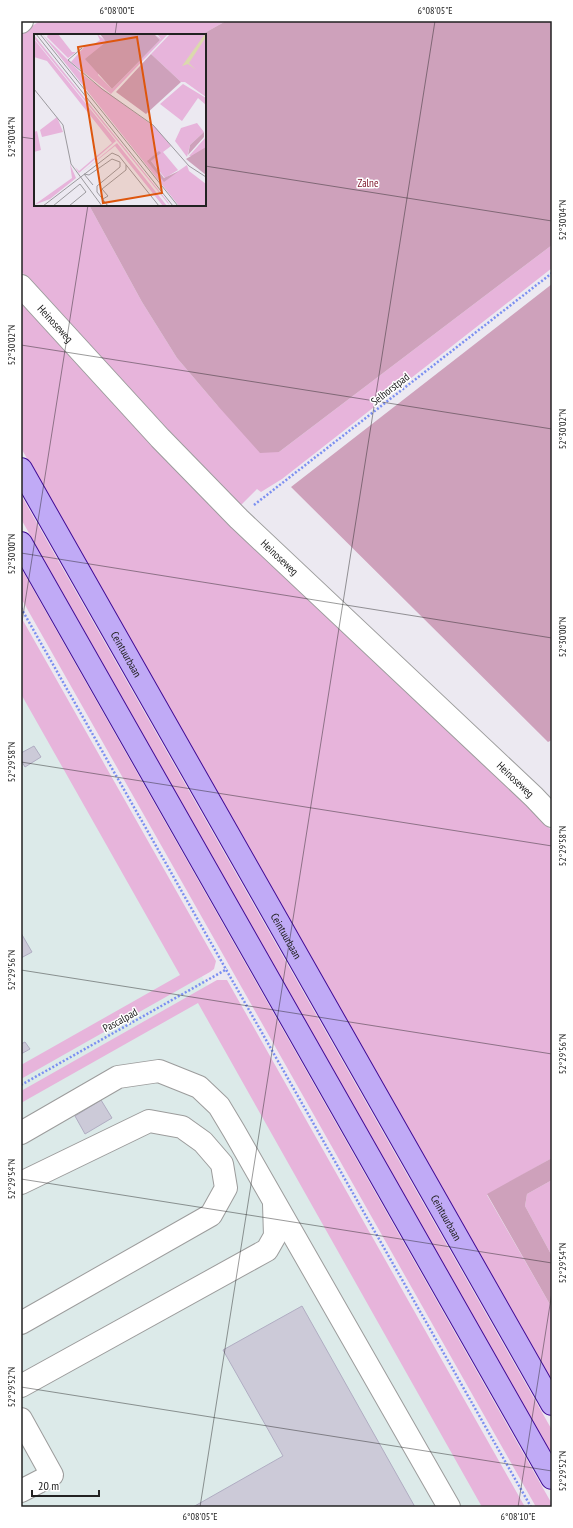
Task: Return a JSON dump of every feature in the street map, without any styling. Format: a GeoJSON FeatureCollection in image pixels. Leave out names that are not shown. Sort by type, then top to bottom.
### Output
{"type":"FeatureCollection","features":[{"type":"Feature","properties":{"kind":"main road","name":"Ceintuurbaan"},"geometry":{"type":"LineString","coordinates":[[21,469],[552,1404]]}},
{"type":"Feature","properties":{"kind":"main road"},"geometry":{"type":"LineString","coordinates":[[21,543],[552,1478]]}},
{"type":"Feature","properties":{"kind":"street","name":"Heinoseweg"},"geometry":{"type":"LineString","coordinates":[[21,286],[155,432],[239,518],[534,797],[552,816]]}},
{"type":"Feature","properties":{"kind":"street"},"geometry":{"type":"LineString","coordinates":[[21,1133],[118,1077],[159,1071],[199,1087],[219,1106],[449,1507]]}},
{"type":"Feature","properties":{"kind":"street"},"geometry":{"type":"LineString","coordinates":[[21,1183],[149,1122],[182,1127],[203,1142],[222,1164],[226,1188],[211,1215],[21,1323]]}},
{"type":"Feature","properties":{"kind":"street"},"geometry":{"type":"LineString","coordinates":[[21,1386],[267,1250],[275,1236],[274,1200]]}},
{"type":"Feature","properties":{"kind":"street"},"geometry":{"type":"LineString","coordinates":[[21,1419],[52,1475],[21,1491]]}},
{"type":"Feature","properties":{"kind":"path","name":"Selhorstpad"},"geometry":{"type":"LineString","coordinates":[[239,518],[259,500],[552,273]]}},
{"type":"Feature","properties":{"kind":"path"},"geometry":{"type":"LineString","coordinates":[[21,608],[531,1507]]}},
{"type":"Feature","properties":{"kind":"path","name":"Pascalpad"},"geometry":{"type":"LineString","coordinates":[[21,1085],[227,970]]}},
{"type":"Feature","properties":{"kind":"shaded area"},"geometry":{"type":"Polygon","coordinates":[[[40,21],[226,21],[203,34],[34,34],[34,206],[90,206],[142,302],[177,358],[217,405],[279,452],[552,245],[552,268],[282,479],[261,492],[257,489],[241,505],[129,390],[21,271],[21,33],[40,21]]]}},
{"type":"Feature","properties":{"kind":"shaded area"},"geometry":{"type":"Polygon","coordinates":[[[21,298],[520,797],[552,831],[552,1158],[487,1195],[552,1308],[552,1382],[21,448],[21,298]]]}},
{"type":"Feature","properties":{"kind":"shaded area"},"geometry":{"type":"Polygon","coordinates":[[[21,495],[552,1430],[552,1456],[21,519],[21,495]]]}},
{"type":"Feature","properties":{"kind":"shaded area"},"geometry":{"type":"Polygon","coordinates":[[[21,568],[552,1504],[552,1507],[536,1507],[21,598],[21,568]]]}},
{"type":"Feature","properties":{"kind":"shaded area"},"geometry":{"type":"Polygon","coordinates":[[[21,617],[216,961],[214,969],[210,972],[21,1079],[21,1065],[180,975],[21,694],[21,617]]]}},
{"type":"Feature","properties":{"kind":"shaded area"},"geometry":{"type":"Polygon","coordinates":[[[21,663],[212,994],[501,1507],[21,1507],[21,663]]]}},
{"type":"Feature","properties":{"kind":"shaded area"},"geometry":{"type":"Polygon","coordinates":[[[217,980],[227,980],[525,1507],[482,1507],[198,1003],[21,1103],[21,1091],[217,980]]]}},
{"type":"Feature","properties":{"kind":"shaded area"},"geometry":{"type":"Polygon","coordinates":[[[552,1180],[552,1256],[525,1206],[527,1194],[552,1180]]]}},
{"type":"Feature","properties":{"kind":"green space","name":"Zalne"},"geometry":{"type":"Polygon","coordinates":[[[226,21],[552,21],[552,245],[279,452],[260,453],[177,358],[142,302],[90,206],[206,206],[206,34],[203,34],[226,21]]]}},
{"type":"Feature","properties":{"kind":"green space"},"geometry":{"type":"Polygon","coordinates":[[[552,284],[552,740],[548,742],[291,487],[552,284]]]}},
{"type":"Feature","properties":{"kind":"green space"},"geometry":{"type":"Polygon","coordinates":[[[552,1158],[552,1180],[527,1194],[525,1206],[552,1256],[552,1308],[487,1194],[552,1158]]]}},
{"type":"Feature","properties":{"kind":"building"},"geometry":{"type":"Polygon","coordinates":[[[34,746],[41,757],[25,767],[21,760],[21,753],[34,746]]]}},
{"type":"Feature","properties":{"kind":"building"},"geometry":{"type":"Polygon","coordinates":[[[21,933],[32,952],[21,958],[21,933]]]}},
{"type":"Feature","properties":{"kind":"building"},"geometry":{"type":"Polygon","coordinates":[[[25,1042],[30,1049],[21,1054],[21,1044],[25,1042]]]}},
{"type":"Feature","properties":{"kind":"building"},"geometry":{"type":"Polygon","coordinates":[[[101,1100],[112,1118],[85,1134],[75,1116],[101,1100]]]}},
{"type":"Feature","properties":{"kind":"building"},"geometry":{"type":"Polygon","coordinates":[[[302,1306],[415,1507],[193,1507],[283,1456],[223,1350],[302,1306]]]}}]}
